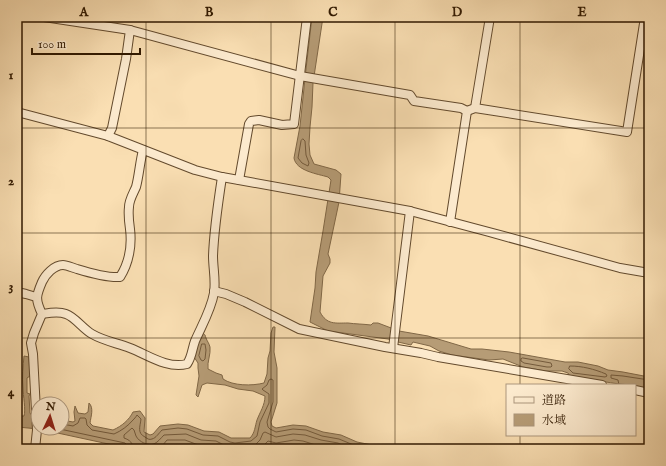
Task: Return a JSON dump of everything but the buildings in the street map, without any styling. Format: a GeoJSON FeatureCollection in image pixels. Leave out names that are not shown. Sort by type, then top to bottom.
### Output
{"type":"FeatureCollection","features":[{"type":"Feature","properties":{"kind":"street"},"geometry":{"type":"LineString","coordinates":[[44,17],[130,30],[301,76],[410,95],[414,101],[461,108],[467,112]]}},
{"type":"Feature","properties":{"kind":"street"},"geometry":{"type":"LineString","coordinates":[[239,180],[249,124],[251,121],[259,120],[282,125],[294,124],[307,17]]}},
{"type":"Feature","properties":{"kind":"street"},"geometry":{"type":"LineString","coordinates":[[475,108],[490,17]]}},
{"type":"Feature","properties":{"kind":"street"},"geometry":{"type":"LineString","coordinates":[[467,112],[475,108],[627,132],[641,51],[645,17]]}},
{"type":"Feature","properties":{"kind":"street"},"geometry":{"type":"LineString","coordinates":[[108,136],[112,128],[126,59],[130,30]]}},
{"type":"Feature","properties":{"kind":"street"},"geometry":{"type":"LineString","coordinates":[[17,112],[108,136],[195,170],[222,177],[410,211],[620,268],[649,274]]}},
{"type":"Feature","properties":{"kind":"street"},"geometry":{"type":"LineString","coordinates":[[450,222],[467,112]]}},
{"type":"Feature","properties":{"kind":"street"},"geometry":{"type":"LineString","coordinates":[[42,314],[36,297],[43,280],[51,270],[62,265],[94,274],[120,277],[128,257],[130,242],[128,216],[129,206],[131,196],[136,186],[143,150]]}},
{"type":"Feature","properties":{"kind":"street"},"geometry":{"type":"LineString","coordinates":[[42,314],[52,312],[66,314],[91,334],[105,340],[164,363],[181,366],[187,364],[190,359],[194,343],[210,308],[214,291],[213,258],[216,215],[222,177]]}},
{"type":"Feature","properties":{"kind":"street"},"geometry":{"type":"LineString","coordinates":[[393,346],[410,211]]}},
{"type":"Feature","properties":{"kind":"street"},"geometry":{"type":"LineString","coordinates":[[214,291],[245,302],[299,329],[393,346],[438,357],[597,384]]}},
{"type":"Feature","properties":{"kind":"street"},"geometry":{"type":"LineString","coordinates":[[17,292],[36,297]]}},
{"type":"Feature","properties":{"kind":"street"},"geometry":{"type":"LineString","coordinates":[[35,449],[37,430],[31,343],[42,314]]}},
{"type":"Feature","properties":{"kind":"street"},"geometry":{"type":"LineString","coordinates":[[636,390],[649,393]]}},
{"type":"Feature","properties":{"kind":"water"},"geometry":{"type":"Polygon","coordinates":[[[312,17],[323,17],[313,83],[309,144],[310,155],[314,164],[336,170],[341,174],[339,202],[328,254],[330,263],[323,276],[320,312],[326,319],[335,323],[371,325],[373,323],[378,323],[399,331],[428,336],[471,349],[509,352],[565,362],[578,362],[598,366],[608,370],[649,377],[649,389],[636,386],[636,384],[619,384],[570,377],[568,373],[562,371],[546,371],[523,367],[503,359],[489,360],[452,355],[439,351],[430,346],[413,342],[411,345],[388,339],[328,331],[310,322],[316,272],[331,180],[328,177],[303,169],[296,162],[294,158],[300,126],[312,17]]]}},
{"type":"Feature","properties":{"kind":"water"},"geometry":{"type":"Polygon","coordinates":[[[273,327],[275,327],[274,352],[277,368],[277,403],[271,422],[272,426],[276,428],[293,425],[306,426],[323,432],[341,435],[357,442],[395,449],[140,449],[127,448],[70,436],[70,421],[75,421],[75,406],[78,413],[85,414],[88,412],[89,403],[92,410],[90,423],[93,426],[113,430],[125,422],[133,412],[140,411],[145,418],[144,432],[150,435],[153,434],[160,426],[178,424],[188,425],[204,431],[219,432],[231,438],[250,438],[254,432],[265,396],[253,391],[207,383],[202,385],[198,397],[196,395],[199,376],[198,363],[194,357],[196,348],[203,333],[210,347],[208,369],[222,375],[223,379],[232,383],[254,385],[264,383],[267,374],[271,333],[273,327]]]}},
{"type":"Feature","properties":{"kind":"water"},"geometry":{"type":"Polygon","coordinates":[[[24,356],[29,357],[30,376],[27,378],[27,393],[30,394],[30,428],[17,427],[17,416],[24,416],[25,413],[23,380],[24,356]]]}}]}
